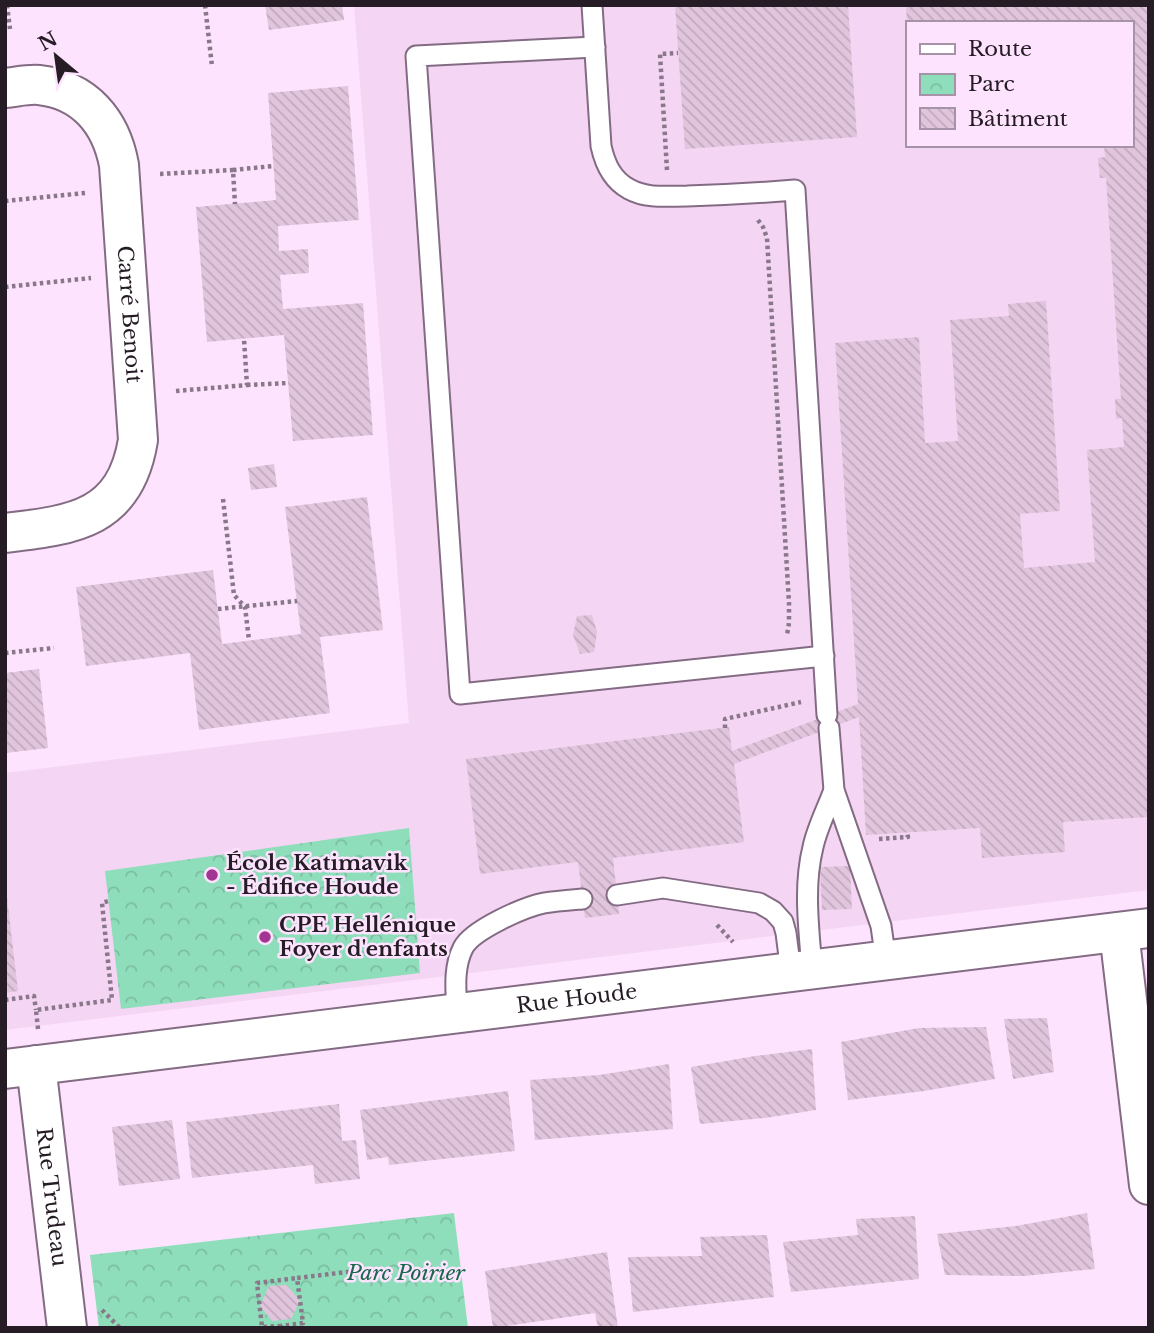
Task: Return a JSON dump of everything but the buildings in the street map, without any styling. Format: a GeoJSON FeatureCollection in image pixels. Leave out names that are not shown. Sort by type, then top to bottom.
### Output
{"type":"FeatureCollection","features":[{"type":"Feature","properties":{"kind":"street","name":"Carré Benoit"},"geometry":{"type":"LineString","coordinates":[[5,88],[35,85],[71,95],[92,109],[113,141],[118,166],[138,440],[136,454],[118,492],[97,510],[72,523],[5,533]]}},
{"type":"Feature","properties":{"kind":"street","name":"Rue Houde"},"geometry":{"type":"LineString","coordinates":[[26,1055],[457,1013],[1134,930]]}},
{"type":"Feature","properties":{"kind":"street"},"geometry":{"type":"LineString","coordinates":[[1134,930],[1149,1185]]}},
{"type":"Feature","properties":{"kind":"street","name":"Rue Trudeau"},"geometry":{"type":"LineString","coordinates":[[26,1055],[67,1328]]}},
{"type":"Feature","properties":{"kind":"lane"},"geometry":{"type":"LineString","coordinates":[[592,5],[601,146],[610,172],[621,184],[631,190],[653,196],[733,195],[795,190],[834,790],[881,926],[886,961]]}},
{"type":"Feature","properties":{"kind":"lane"},"geometry":{"type":"LineString","coordinates":[[595,47],[416,55],[460,694],[824,656]]}},
{"type":"Feature","properties":{"kind":"lane"},"geometry":{"type":"LineString","coordinates":[[802,971],[813,848],[834,790]]}},
{"type":"Feature","properties":{"kind":"lane"},"geometry":{"type":"LineString","coordinates":[[617,895],[663,888],[759,903],[773,911],[783,922],[802,971]]}},
{"type":"Feature","properties":{"kind":"lane"},"geometry":{"type":"LineString","coordinates":[[457,1013],[455,978],[468,940],[481,930],[526,909],[547,903],[582,899]]}},
{"type":"Feature","properties":{"kind":"path"},"geometry":{"type":"LineString","coordinates":[[7,5],[10,29]]}},
{"type":"Feature","properties":{"kind":"path"},"geometry":{"type":"LineString","coordinates":[[205,5],[212,66]]}},
{"type":"Feature","properties":{"kind":"path"},"geometry":{"type":"LineString","coordinates":[[667,176],[660,54],[678,53]]}},
{"type":"Feature","properties":{"kind":"path"},"geometry":{"type":"LineString","coordinates":[[160,174],[274,166]]}},
{"type":"Feature","properties":{"kind":"path"},"geometry":{"type":"LineString","coordinates":[[233,170],[235,204]]}},
{"type":"Feature","properties":{"kind":"path"},"geometry":{"type":"LineString","coordinates":[[5,201],[89,192]]}},
{"type":"Feature","properties":{"kind":"path"},"geometry":{"type":"LineString","coordinates":[[758,219],[767,238],[789,603],[787,632]]}},
{"type":"Feature","properties":{"kind":"path"},"geometry":{"type":"LineString","coordinates":[[5,287],[95,278]]}},
{"type":"Feature","properties":{"kind":"path"},"geometry":{"type":"LineString","coordinates":[[244,338],[247,385]]}},
{"type":"Feature","properties":{"kind":"path"},"geometry":{"type":"LineString","coordinates":[[176,391],[288,383]]}},
{"type":"Feature","properties":{"kind":"path"},"geometry":{"type":"LineString","coordinates":[[223,499],[234,595],[245,607],[249,640]]}},
{"type":"Feature","properties":{"kind":"path"},"geometry":{"type":"LineString","coordinates":[[218,609],[297,601]]}},
{"type":"Feature","properties":{"kind":"path"},"geometry":{"type":"LineString","coordinates":[[5,653],[54,648]]}},
{"type":"Feature","properties":{"kind":"path"},"geometry":{"type":"LineString","coordinates":[[725,728],[725,719],[799,702]]}},
{"type":"Feature","properties":{"kind":"path"},"geometry":{"type":"LineString","coordinates":[[876,839],[908,837],[907,832]]}},
{"type":"Feature","properties":{"kind":"path"},"geometry":{"type":"LineString","coordinates":[[36,1010],[112,1000],[102,903],[108,901]]}},
{"type":"Feature","properties":{"kind":"path"},"geometry":{"type":"LineString","coordinates":[[712,922],[736,945]]}},
{"type":"Feature","properties":{"kind":"path"},"geometry":{"type":"LineString","coordinates":[[5,999],[34,996],[36,1010],[26,1055]]}},
{"type":"Feature","properties":{"kind":"path"},"geometry":{"type":"LineString","coordinates":[[297,1278],[303,1323],[262,1328],[257,1283],[297,1278],[355,1271]]}},
{"type":"Feature","properties":{"kind":"shaded area"},"geometry":{"type":"Polygon","coordinates":[[[354,5],[1149,5],[1149,890],[5,1030],[5,773],[409,723],[354,5]]]}},
{"type":"Feature","properties":{"kind":"green space","name":"CPE Hellénique Foyer d'enfants"},"geometry":{"type":"Polygon","coordinates":[[[409,828],[420,973],[121,1009],[105,871],[409,828]]]}},
{"type":"Feature","properties":{"kind":"green space","name":"Parc Poirier"},"geometry":{"type":"Polygon","coordinates":[[[454,1213],[468,1328],[99,1328],[90,1255],[454,1213]]]}},
{"type":"Feature","properties":{"kind":"place","name":"École Katimavik - Édifice Houde"},"geometry":{"type":"Point","coordinates":[212,875]}},
{"type":"Feature","properties":{"kind":"place","name":"CPE Hellénique Foyer d'enfants"},"geometry":{"type":"Point","coordinates":[265,937]}}]}
